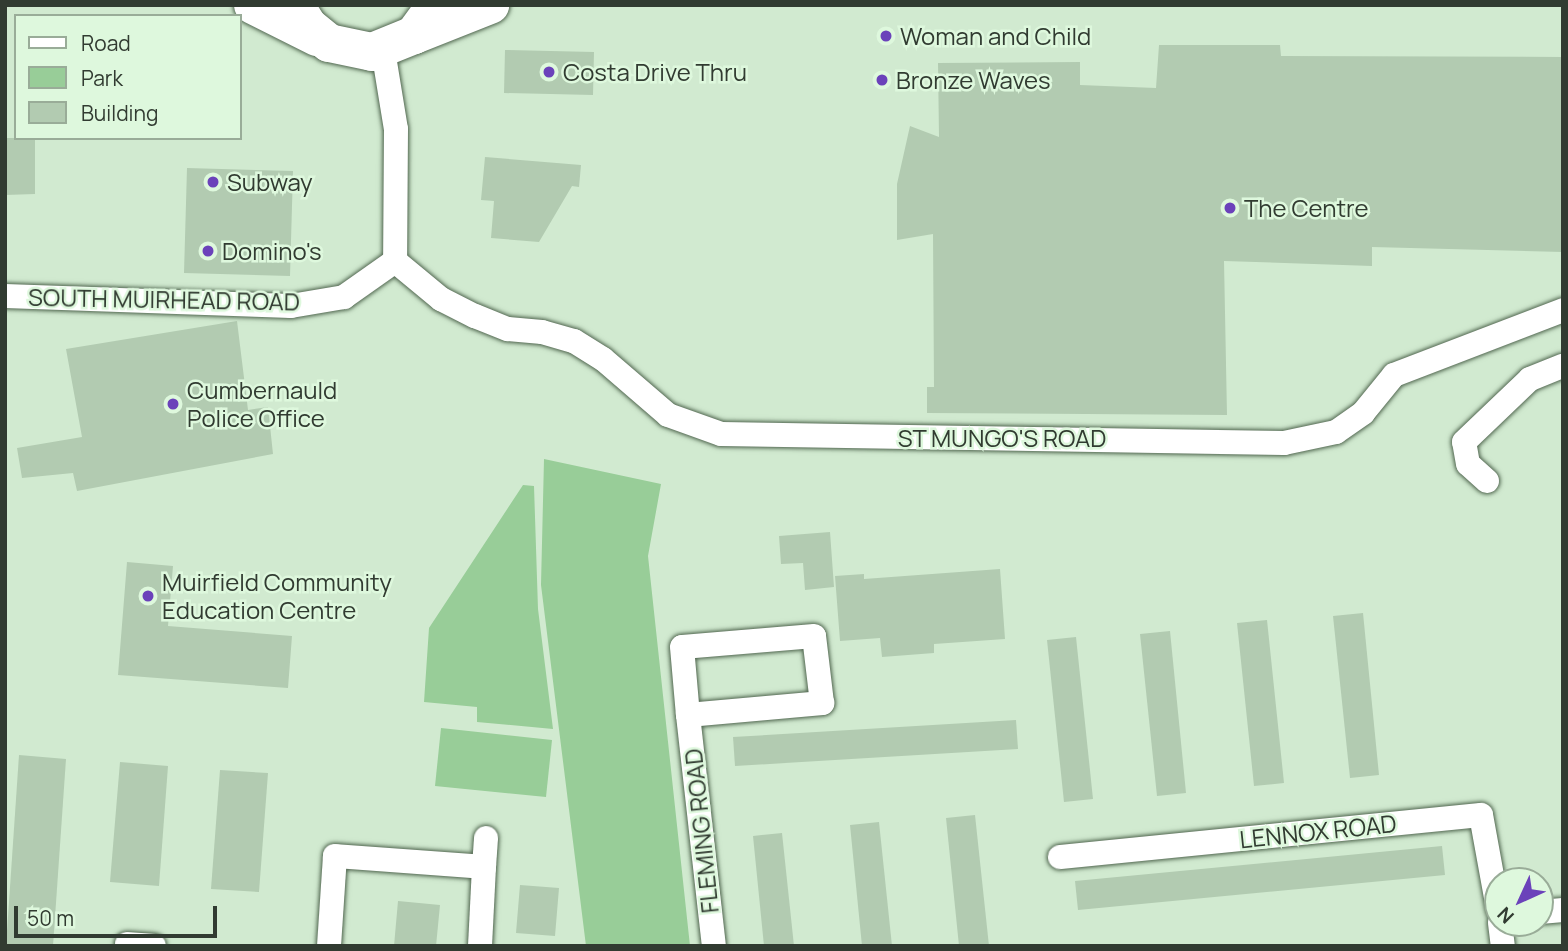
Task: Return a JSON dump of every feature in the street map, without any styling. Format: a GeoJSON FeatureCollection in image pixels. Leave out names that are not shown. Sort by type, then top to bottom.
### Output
{"type":"FeatureCollection","features":[{"type":"Feature","properties":{"kind":"main road"},"geometry":{"type":"LineString","coordinates":[[253,5],[329,43],[350,50],[490,5]]}},
{"type":"Feature","properties":{"kind":"main road"},"geometry":{"type":"LineString","coordinates":[[295,5],[307,26],[329,43]]}},
{"type":"Feature","properties":{"kind":"street"},"geometry":{"type":"LineString","coordinates":[[395,261],[396,129],[411,30]]}},
{"type":"Feature","properties":{"kind":"street","name":"SOUTH MUIRHEAD ROAD"},"geometry":{"type":"LineString","coordinates":[[5,296],[291,306],[344,297],[395,261]]}},
{"type":"Feature","properties":{"kind":"street","name":"ST MUNGO'S ROAD"},"geometry":{"type":"LineString","coordinates":[[395,261],[441,299],[508,329],[542,332],[574,341],[603,359],[668,415],[721,434],[1284,443],[1336,432],[1363,413],[1394,375],[1563,310]]}},
{"type":"Feature","properties":{"kind":"street"},"geometry":{"type":"LineString","coordinates":[[1487,481],[1468,464],[1464,442],[1530,379],[1563,366]]}},
{"type":"Feature","properties":{"kind":"street","name":"FLEMING ROAD"},"geometry":{"type":"LineString","coordinates":[[688,715],[822,703],[814,636],[682,647],[688,715],[714,946]]}},
{"type":"Feature","properties":{"kind":"street","name":"LENNOX ROAD"},"geometry":{"type":"LineString","coordinates":[[1060,857],[1481,815],[1490,867]]}},
{"type":"Feature","properties":{"kind":"street"},"geometry":{"type":"LineString","coordinates":[[480,946],[486,838]]}},
{"type":"Feature","properties":{"kind":"street"},"geometry":{"type":"LineString","coordinates":[[329,946],[335,856],[484,867]]}},
{"type":"Feature","properties":{"kind":"street"},"geometry":{"type":"LineString","coordinates":[[127,944],[154,946]]}},
{"type":"Feature","properties":{"kind":"green space"},"geometry":{"type":"Polygon","coordinates":[[[544,459],[661,484],[648,556],[690,946],[586,946],[541,585],[544,459]]]}},
{"type":"Feature","properties":{"kind":"green space"},"geometry":{"type":"Polygon","coordinates":[[[523,485],[534,486],[538,609],[553,729],[477,722],[477,707],[424,702],[429,628],[523,485]]]}},
{"type":"Feature","properties":{"kind":"green space"},"geometry":{"type":"Polygon","coordinates":[[[441,728],[552,740],[546,797],[435,786],[441,728]]]}},
{"type":"Feature","properties":{"kind":"building","name":"The Centre"},"geometry":{"type":"Polygon","coordinates":[[[1159,45],[1280,45],[1281,56],[1563,57],[1563,252],[1372,247],[1372,266],[1224,261],[1227,415],[927,413],[927,387],[934,387],[933,234],[897,240],[897,184],[910,126],[939,137],[938,63],[1080,62],[1080,85],[1156,88],[1159,45]]]}},
{"type":"Feature","properties":{"kind":"building","name":"Costa Drive Thru"},"geometry":{"type":"Polygon","coordinates":[[[505,50],[594,52],[593,95],[504,93],[505,50]]]}},
{"type":"Feature","properties":{"kind":"building"},"geometry":{"type":"Polygon","coordinates":[[[5,138],[35,140],[35,194],[5,195],[5,138]]]}},
{"type":"Feature","properties":{"kind":"building"},"geometry":{"type":"Polygon","coordinates":[[[485,157],[581,165],[579,187],[572,186],[539,242],[491,238],[494,201],[481,200],[485,157]]]}},
{"type":"Feature","properties":{"kind":"building"},"geometry":{"type":"Polygon","coordinates":[[[187,168],[293,171],[290,276],[184,273],[187,168]]]}},
{"type":"Feature","properties":{"kind":"building","name":"Cumbernauld Police Office"},"geometry":{"type":"Polygon","coordinates":[[[237,321],[248,410],[268,407],[273,454],[77,491],[73,473],[22,478],[17,448],[82,437],[66,349],[237,321]]]}},
{"type":"Feature","properties":{"kind":"building"},"geometry":{"type":"Polygon","coordinates":[[[830,532],[834,587],[805,590],[803,563],[781,564],[779,536],[830,532]]]}},
{"type":"Feature","properties":{"kind":"building","name":"Muirfield Community Education Centre"},"geometry":{"type":"Polygon","coordinates":[[[127,562],[173,566],[168,626],[292,636],[288,688],[118,675],[127,562]]]}},
{"type":"Feature","properties":{"kind":"building"},"geometry":{"type":"Polygon","coordinates":[[[1000,569],[1005,639],[934,644],[934,653],[882,657],[880,638],[840,641],[835,576],[864,574],[864,579],[1000,569]]]}},
{"type":"Feature","properties":{"kind":"building"},"geometry":{"type":"Polygon","coordinates":[[[1363,613],[1379,775],[1350,778],[1333,616],[1363,613]]]}},
{"type":"Feature","properties":{"kind":"building"},"geometry":{"type":"Polygon","coordinates":[[[1267,620],[1284,783],[1254,786],[1237,623],[1267,620]]]}},
{"type":"Feature","properties":{"kind":"building"},"geometry":{"type":"Polygon","coordinates":[[[1170,631],[1186,793],[1157,796],[1140,634],[1170,631]]]}},
{"type":"Feature","properties":{"kind":"building"},"geometry":{"type":"Polygon","coordinates":[[[1076,637],[1093,799],[1064,802],[1047,640],[1076,637]]]}},
{"type":"Feature","properties":{"kind":"building"},"geometry":{"type":"Polygon","coordinates":[[[1016,720],[1018,749],[735,766],[733,737],[1016,720]]]}},
{"type":"Feature","properties":{"kind":"building"},"geometry":{"type":"Polygon","coordinates":[[[19,755],[66,759],[53,946],[6,946],[19,755]]]}},
{"type":"Feature","properties":{"kind":"building"},"geometry":{"type":"Polygon","coordinates":[[[120,762],[168,766],[159,886],[110,882],[120,762]]]}},
{"type":"Feature","properties":{"kind":"building"},"geometry":{"type":"Polygon","coordinates":[[[220,770],[268,773],[259,892],[211,889],[220,770]]]}},
{"type":"Feature","properties":{"kind":"building"},"geometry":{"type":"Polygon","coordinates":[[[975,815],[989,946],[959,946],[946,818],[975,815]]]}},
{"type":"Feature","properties":{"kind":"building"},"geometry":{"type":"Polygon","coordinates":[[[879,822],[892,946],[862,946],[850,825],[879,822]]]}},
{"type":"Feature","properties":{"kind":"building"},"geometry":{"type":"Polygon","coordinates":[[[782,833],[794,946],[764,946],[753,836],[782,833]]]}},
{"type":"Feature","properties":{"kind":"building"},"geometry":{"type":"Polygon","coordinates":[[[1442,846],[1445,875],[1078,910],[1075,881],[1442,846]]]}},
{"type":"Feature","properties":{"kind":"building"},"geometry":{"type":"Polygon","coordinates":[[[520,885],[559,888],[555,936],[516,933],[520,885]]]}},
{"type":"Feature","properties":{"kind":"building"},"geometry":{"type":"Polygon","coordinates":[[[398,901],[440,905],[436,946],[394,946],[398,901]]]}},
{"type":"Feature","properties":{"kind":"place","name":"Woman and Child"},"geometry":{"type":"Point","coordinates":[886,36]}},
{"type":"Feature","properties":{"kind":"place","name":"Costa Drive Thru"},"geometry":{"type":"Point","coordinates":[549,72]}},
{"type":"Feature","properties":{"kind":"place","name":"Bronze Waves"},"geometry":{"type":"Point","coordinates":[882,80]}},
{"type":"Feature","properties":{"kind":"place","name":"Subway"},"geometry":{"type":"Point","coordinates":[213,182]}},
{"type":"Feature","properties":{"kind":"place","name":"The Centre"},"geometry":{"type":"Point","coordinates":[1230,208]}},
{"type":"Feature","properties":{"kind":"place","name":"Domino's"},"geometry":{"type":"Point","coordinates":[208,251]}},
{"type":"Feature","properties":{"kind":"place","name":"Cumbernauld Police Office"},"geometry":{"type":"Point","coordinates":[173,404]}},
{"type":"Feature","properties":{"kind":"place","name":"Muirfield Community Education Centre"},"geometry":{"type":"Point","coordinates":[148,596]}}]}
